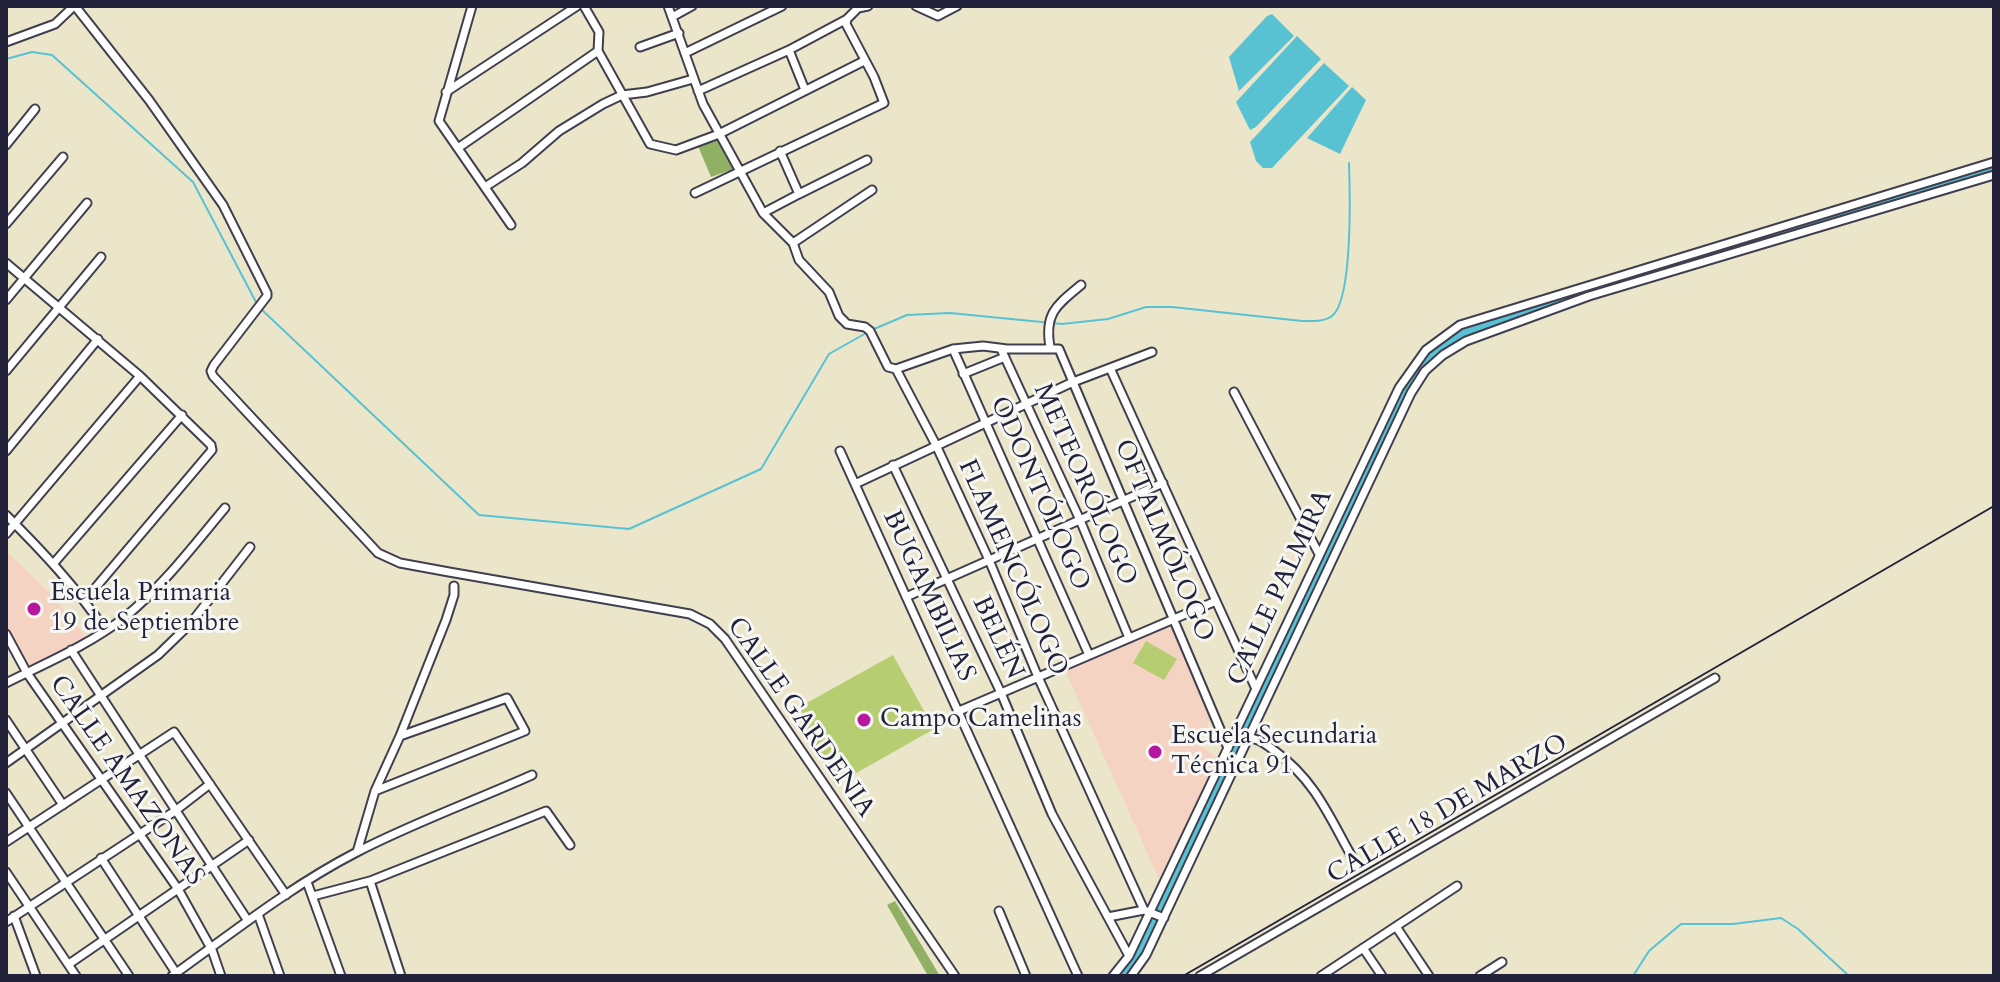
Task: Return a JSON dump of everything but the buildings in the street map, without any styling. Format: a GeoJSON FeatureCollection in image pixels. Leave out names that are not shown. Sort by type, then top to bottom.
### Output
{"type":"FeatureCollection","features":[{"type":"Feature","properties":{"kind":"street"},"geometry":{"type":"LineString","coordinates":[[6,42],[55,24],[74,6]]}},
{"type":"Feature","properties":{"kind":"street","name":"CALLE GARDENIA"},"geometry":{"type":"LineString","coordinates":[[74,6],[149,100],[223,205],[267,293],[214,365],[211,371],[213,376],[378,553],[400,563],[690,614],[710,624],[725,639],[955,976]]}},
{"type":"Feature","properties":{"kind":"street"},"geometry":{"type":"LineString","coordinates":[[472,6],[439,121],[511,225]]}},
{"type":"Feature","properties":{"kind":"street"},"geometry":{"type":"LineString","coordinates":[[446,92],[577,6]]}},
{"type":"Feature","properties":{"kind":"street"},"geometry":{"type":"LineString","coordinates":[[584,6],[599,32],[598,51],[650,144],[676,150],[719,134],[864,61]]}},
{"type":"Feature","properties":{"kind":"street","name":"FLAMENCÓLOGO"},"geometry":{"type":"LineString","coordinates":[[668,6],[698,91],[763,213],[793,243],[799,260],[829,292],[839,316],[847,324],[870,331],[883,360],[888,367],[896,369],[936,445],[1038,677],[1154,914]]}},
{"type":"Feature","properties":{"kind":"street"},"geometry":{"type":"LineString","coordinates":[[672,17],[692,6]]}},
{"type":"Feature","properties":{"kind":"street"},"geometry":{"type":"LineString","coordinates":[[685,53],[782,6]]}},
{"type":"Feature","properties":{"kind":"street"},"geometry":{"type":"LineString","coordinates":[[698,91],[789,50],[847,19],[859,7],[868,6]]}},
{"type":"Feature","properties":{"kind":"street"},"geometry":{"type":"LineString","coordinates":[[916,6],[938,16],[957,6]]}},
{"type":"Feature","properties":{"kind":"street"},"geometry":{"type":"LineString","coordinates":[[695,193],[884,103],[846,24],[847,19]]}},
{"type":"Feature","properties":{"kind":"street"},"geometry":{"type":"LineString","coordinates":[[640,47],[679,33]]}},
{"type":"Feature","properties":{"kind":"street"},"geometry":{"type":"LineString","coordinates":[[789,50],[805,90]]}},
{"type":"Feature","properties":{"kind":"street"},"geometry":{"type":"LineString","coordinates":[[458,148],[598,51]]}},
{"type":"Feature","properties":{"kind":"street"},"geometry":{"type":"LineString","coordinates":[[485,187],[522,163],[559,131],[622,95],[647,92],[693,79]]}},
{"type":"Feature","properties":{"kind":"street"},"geometry":{"type":"LineString","coordinates":[[6,145],[35,109]]}},
{"type":"Feature","properties":{"kind":"street"},"geometry":{"type":"LineString","coordinates":[[780,151],[799,194]]}},
{"type":"Feature","properties":{"kind":"street"},"geometry":{"type":"LineString","coordinates":[[6,224],[63,157]]}},
{"type":"Feature","properties":{"kind":"street"},"geometry":{"type":"LineString","coordinates":[[763,213],[867,160]]}},
{"type":"Feature","properties":{"kind":"street","name":"CALLE PALMIRA"},"geometry":{"type":"LineString","coordinates":[[1113,976],[1154,914],[1218,787],[1228,748],[1319,554],[1399,388],[1426,350],[1460,325],[1994,162]]}},
{"type":"Feature","properties":{"kind":"street"},"geometry":{"type":"LineString","coordinates":[[1131,976],[1146,955],[1154,914],[1218,787],[1247,738],[1411,393],[1425,371],[1466,341],[1589,296],[1994,175]]}},
{"type":"Feature","properties":{"kind":"street"},"geometry":{"type":"LineString","coordinates":[[793,243],[872,190]]}},
{"type":"Feature","properties":{"kind":"street"},"geometry":{"type":"LineString","coordinates":[[6,300],[87,203]]}},
{"type":"Feature","properties":{"kind":"street"},"geometry":{"type":"LineString","coordinates":[[6,371],[101,257]]}},
{"type":"Feature","properties":{"kind":"street"},"geometry":{"type":"LineString","coordinates":[[6,263],[140,376],[208,440],[212,450],[85,600]]}},
{"type":"Feature","properties":{"kind":"street"},"geometry":{"type":"LineString","coordinates":[[963,374],[1003,353],[1050,347],[1053,309],[1081,285]]}},
{"type":"Feature","properties":{"kind":"street"},"geometry":{"type":"LineString","coordinates":[[6,451],[98,339]]}},
{"type":"Feature","properties":{"kind":"street"},"geometry":{"type":"LineString","coordinates":[[896,369],[953,349],[983,346],[1003,353]]}},
{"type":"Feature","properties":{"kind":"street","name":"OFTALMÓLOGO"},"geometry":{"type":"LineString","coordinates":[[1050,347],[1059,349],[1228,748]]}},
{"type":"Feature","properties":{"kind":"street","name":"ODONTÓLOGO"},"geometry":{"type":"LineString","coordinates":[[953,349],[1089,655]]}},
{"type":"Feature","properties":{"kind":"street"},"geometry":{"type":"LineString","coordinates":[[855,484],[1073,382],[1152,352]]}},
{"type":"Feature","properties":{"kind":"street","name":"METEORÓLOGO"},"geometry":{"type":"LineString","coordinates":[[1003,353],[1080,520],[1129,638]]}},
{"type":"Feature","properties":{"kind":"street"},"geometry":{"type":"LineString","coordinates":[[1110,368],[1256,689]]}},
{"type":"Feature","properties":{"kind":"street"},"geometry":{"type":"LineString","coordinates":[[6,534],[140,376]]}},
{"type":"Feature","properties":{"kind":"street"},"geometry":{"type":"LineString","coordinates":[[1234,392],[1319,554]]}},
{"type":"Feature","properties":{"kind":"street"},"geometry":{"type":"LineString","coordinates":[[54,563],[182,415]]}},
{"type":"Feature","properties":{"kind":"street","name":"BUGAMBILIAS"},"geometry":{"type":"LineString","coordinates":[[840,451],[1078,976]]}},
{"type":"Feature","properties":{"kind":"street","name":"BELÉN"},"geometry":{"type":"LineString","coordinates":[[893,465],[1001,693],[1052,814],[1129,956]]}},
{"type":"Feature","properties":{"kind":"street"},"geometry":{"type":"LineString","coordinates":[[906,597],[1163,483]]}},
{"type":"Feature","properties":{"kind":"street"},"geometry":{"type":"LineString","coordinates":[[6,683],[105,630],[145,599],[172,572],[225,508]]}},
{"type":"Feature","properties":{"kind":"street"},"geometry":{"type":"LineString","coordinates":[[6,515],[54,563],[105,630]]}},
{"type":"Feature","properties":{"kind":"street"},"geometry":{"type":"LineString","coordinates":[[6,763],[158,655],[191,623],[250,547]]}},
{"type":"Feature","properties":{"kind":"street"},"geometry":{"type":"LineString","coordinates":[[357,852],[375,791],[446,620],[454,586]]}},
{"type":"Feature","properties":{"kind":"street"},"geometry":{"type":"LineString","coordinates":[[959,711],[1216,601]]}},
{"type":"Feature","properties":{"kind":"street","name":"CALLE AMAZONAS"},"geometry":{"type":"LineString","coordinates":[[6,634],[27,673],[178,889],[212,950],[221,976]]}},
{"type":"Feature","properties":{"kind":"street"},"geometry":{"type":"LineString","coordinates":[[71,650],[248,921]]}},
{"type":"Feature","properties":{"kind":"street","name":"CALLE 18 DE MARZO"},"geometry":{"type":"LineString","coordinates":[[1200,976],[1715,678]]}},
{"type":"Feature","properties":{"kind":"street"},"geometry":{"type":"LineString","coordinates":[[375,791],[525,731],[507,698],[400,736]]}},
{"type":"Feature","properties":{"kind":"street"},"geometry":{"type":"LineString","coordinates":[[6,720],[63,805]]}},
{"type":"Feature","properties":{"kind":"street"},"geometry":{"type":"LineString","coordinates":[[6,842],[174,732],[286,895]]}},
{"type":"Feature","properties":{"kind":"street"},"geometry":{"type":"LineString","coordinates":[[1247,738],[1258,738],[1296,767],[1311,783],[1356,864]]}},
{"type":"Feature","properties":{"kind":"street"},"geometry":{"type":"LineString","coordinates":[[101,858],[174,975],[286,895],[357,852],[532,775]]}},
{"type":"Feature","properties":{"kind":"street"},"geometry":{"type":"LineString","coordinates":[[6,922],[175,811],[210,784]]}},
{"type":"Feature","properties":{"kind":"street"},"geometry":{"type":"LineString","coordinates":[[6,793],[129,976]]}},
{"type":"Feature","properties":{"kind":"street"},"geometry":{"type":"LineString","coordinates":[[313,896],[370,881],[546,811],[570,845]]}},
{"type":"Feature","properties":{"kind":"street"},"geometry":{"type":"LineString","coordinates":[[69,964],[249,840]]}},
{"type":"Feature","properties":{"kind":"street"},"geometry":{"type":"LineString","coordinates":[[6,872],[76,976]]}},
{"type":"Feature","properties":{"kind":"street"},"geometry":{"type":"LineString","coordinates":[[370,881],[401,976]]}},
{"type":"Feature","properties":{"kind":"street"},"geometry":{"type":"LineString","coordinates":[[307,882],[341,976]]}},
{"type":"Feature","properties":{"kind":"street"},"geometry":{"type":"LineString","coordinates":[[1321,976],[1457,886]]}},
{"type":"Feature","properties":{"kind":"street"},"geometry":{"type":"LineString","coordinates":[[999,911],[1026,976]]}},
{"type":"Feature","properties":{"kind":"street"},"geometry":{"type":"LineString","coordinates":[[258,914],[280,976]]}},
{"type":"Feature","properties":{"kind":"street"},"geometry":{"type":"LineString","coordinates":[[1108,917],[1154,914]]}},
{"type":"Feature","properties":{"kind":"street"},"geometry":{"type":"LineString","coordinates":[[14,916],[36,976]]}},
{"type":"Feature","properties":{"kind":"street"},"geometry":{"type":"LineString","coordinates":[[1397,928],[1429,976]]}},
{"type":"Feature","properties":{"kind":"street"},"geometry":{"type":"LineString","coordinates":[[1363,948],[1382,976]]}},
{"type":"Feature","properties":{"kind":"street"},"geometry":{"type":"LineString","coordinates":[[1480,976],[1502,962]]}},
{"type":"Feature","properties":{"kind":"shaded area","name":"Escuela Primaria 19 de Septiembre"},"geometry":{"type":"Polygon","coordinates":[[[6,551],[48,591],[87,638],[28,668],[6,627],[6,551]]]}},
{"type":"Feature","properties":{"kind":"shaded area","name":"Escuela Secundaria Técnica 91"},"geometry":{"type":"Polygon","coordinates":[[[1172,625],[1211,718],[1199,744],[1218,759],[1159,879],[1065,670],[1172,625]]]}},
{"type":"Feature","properties":{"kind":"green space"},"geometry":{"type":"Polygon","coordinates":[[[716,138],[734,169],[711,177],[698,146],[716,138]]]}},
{"type":"Feature","properties":{"kind":"green space"},"geometry":{"type":"Polygon","coordinates":[[[1146,641],[1177,659],[1164,680],[1133,663],[1146,641]]]}},
{"type":"Feature","properties":{"kind":"green space","name":"Campo Camelinas"},"geometry":{"type":"Polygon","coordinates":[[[893,655],[934,729],[835,785],[794,710],[893,655]]]}},
{"type":"Feature","properties":{"kind":"green space"},"geometry":{"type":"Polygon","coordinates":[[[895,901],[940,976],[928,976],[887,905],[895,901]]]}},
{"type":"Feature","properties":{"kind":"water"},"geometry":{"type":"Polygon","coordinates":[[[1272,14],[1294,36],[1239,91],[1229,57],[1272,14]]]}},
{"type":"Feature","properties":{"kind":"water"},"geometry":{"type":"Polygon","coordinates":[[[1297,36],[1321,59],[1250,130],[1236,102],[1297,36]]]}},
{"type":"Feature","properties":{"kind":"water"},"geometry":{"type":"Polygon","coordinates":[[[1324,63],[1349,86],[1272,168],[1263,168],[1256,161],[1250,142],[1324,63]]]}},
{"type":"Feature","properties":{"kind":"water"},"geometry":{"type":"Polygon","coordinates":[[[1352,87],[1366,100],[1340,154],[1307,138],[1352,87]]]}},
{"type":"Feature","properties":{"kind":"waterway"},"geometry":{"type":"LineString","coordinates":[[6,59],[32,52],[52,55],[193,182],[257,304]]}},
{"type":"Feature","properties":{"kind":"waterway"},"geometry":{"type":"LineString","coordinates":[[874,329],[907,315],[950,313],[1062,324],[1108,319],[1146,307],[1302,321],[1325,319],[1332,316],[1339,306],[1344,289],[1349,244],[1349,163]]}},
{"type":"Feature","properties":{"kind":"waterway"},"geometry":{"type":"LineString","coordinates":[[1737,248],[1994,169]]}},
{"type":"Feature","properties":{"kind":"waterway"},"geometry":{"type":"LineString","coordinates":[[1124,976],[1137,956],[1399,400],[1420,365],[1459,334],[1575,298]]}},
{"type":"Feature","properties":{"kind":"waterway"},"geometry":{"type":"LineString","coordinates":[[261,309],[479,515],[629,529],[761,469],[829,354],[868,332]]}},
{"type":"Feature","properties":{"kind":"waterway"},"geometry":{"type":"LineString","coordinates":[[1633,976],[1649,951],[1681,924],[1733,924],[1781,918],[1798,929],[1849,976]]}},
{"type":"Feature","properties":{"kind":"railway"},"geometry":{"type":"LineString","coordinates":[[1183,976],[1994,506]]}},
{"type":"Feature","properties":{"kind":"place","name":"Escuela Primaria 19 de Septiembre"},"geometry":{"type":"Point","coordinates":[34,609]}},
{"type":"Feature","properties":{"kind":"place","name":"Campo Camelinas"},"geometry":{"type":"Point","coordinates":[864,720]}},
{"type":"Feature","properties":{"kind":"place","name":"Escuela Secundaria Técnica 91"},"geometry":{"type":"Point","coordinates":[1155,752]}}]}
